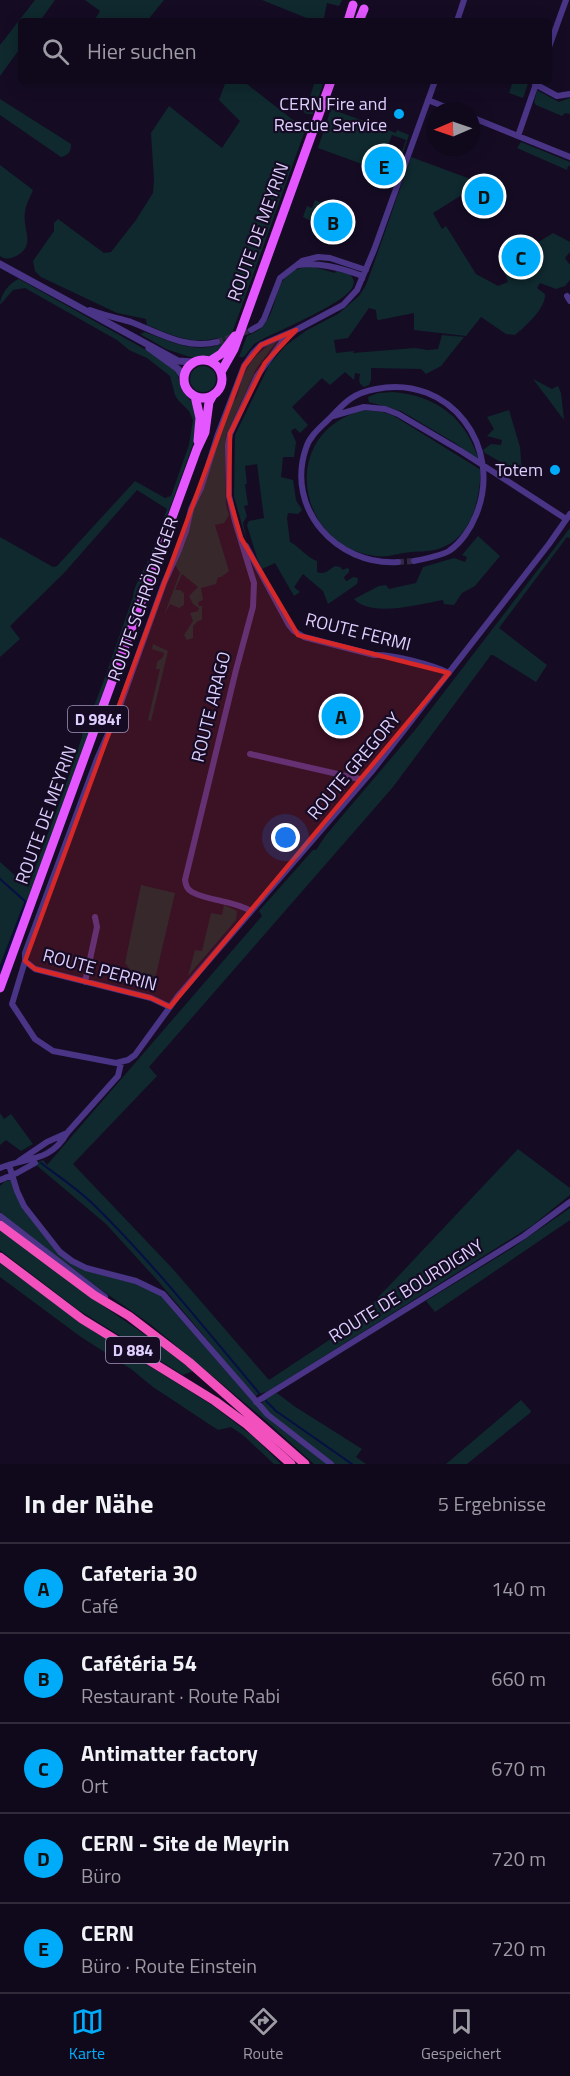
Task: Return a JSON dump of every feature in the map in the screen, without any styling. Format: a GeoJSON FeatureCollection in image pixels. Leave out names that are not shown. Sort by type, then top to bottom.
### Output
{"type":"FeatureCollection","features":[{"type":"Feature","properties":{"kind":"highway","name":"D 884"},"geometry":{"type":"LineString","coordinates":[[0,1225],[94,1296],[129,1316],[189,1362],[305,1464]]}},
{"type":"Feature","properties":{"kind":"highway","name":"D 884"},"geometry":{"type":"LineString","coordinates":[[0,1257],[82,1319],[215,1401],[291,1464]]}},
{"type":"Feature","properties":{"kind":"main road"},"geometry":{"type":"LineString","coordinates":[[360,18],[366,4]]}},
{"type":"Feature","properties":{"kind":"main road"},"geometry":{"type":"LineString","coordinates":[[349,18],[353,5]]}},
{"type":"Feature","properties":{"kind":"main road","name":"ROUTE DE MEYRIN"},"geometry":{"type":"LineString","coordinates":[[221,372],[246,329],[330,84]]}},
{"type":"Feature","properties":{"kind":"main road","name":"ROUTE DE MEYRIN"},"geometry":{"type":"LineString","coordinates":[[210,361],[221,354],[246,329]]}},
{"type":"Feature","properties":{"kind":"main road"},"geometry":{"type":"LineString","coordinates":[[210,361],[221,372],[220,386],[213,395],[204,398],[195,396],[188,390],[184,378],[187,369],[194,362],[210,361]]}},
{"type":"Feature","properties":{"kind":"main road","name":"ROUTE DE MEYRIN"},"geometry":{"type":"LineString","coordinates":[[0,988],[205,432],[209,402],[213,395]]}},
{"type":"Feature","properties":{"kind":"main road","name":"ROUTE DE MEYRIN"},"geometry":{"type":"LineString","coordinates":[[195,396],[200,418],[197,450]]}},
{"type":"Feature","properties":{"kind":"street"},"geometry":{"type":"LineString","coordinates":[[458,18],[464,0]]}},
{"type":"Feature","properties":{"kind":"street"},"geometry":{"type":"LineString","coordinates":[[552,39],[566,0]]}},
{"type":"Feature","properties":{"kind":"street"},"geometry":{"type":"LineString","coordinates":[[240,538],[229,496],[228,445],[230,434],[265,363],[282,342],[296,330],[348,301],[357,290],[434,84]]}},
{"type":"Feature","properties":{"kind":"street"},"geometry":{"type":"LineString","coordinates":[[518,136],[536,84]]}},
{"type":"Feature","properties":{"kind":"street"},"geometry":{"type":"LineString","coordinates":[[538,84],[557,96],[570,94]]}},
{"type":"Feature","properties":{"kind":"street"},"geometry":{"type":"LineString","coordinates":[[428,100],[433,102]]}},
{"type":"Feature","properties":{"kind":"street"},"geometry":{"type":"LineString","coordinates":[[480,121],[570,156]]}},
{"type":"Feature","properties":{"kind":"street"},"geometry":{"type":"LineString","coordinates":[[246,329],[261,322],[280,278],[292,267],[307,259],[324,257],[366,270]]}},
{"type":"Feature","properties":{"kind":"street"},"geometry":{"type":"LineString","coordinates":[[0,264],[178,361],[194,362]]}},
{"type":"Feature","properties":{"kind":"street"},"geometry":{"type":"LineString","coordinates":[[292,267],[318,264],[360,275],[362,279]]}},
{"type":"Feature","properties":{"kind":"street"},"geometry":{"type":"LineString","coordinates":[[78,306],[190,344],[205,345],[217,342]]}},
{"type":"Feature","properties":{"kind":"street"},"geometry":{"type":"LineString","coordinates":[[130,334],[134,328],[140,327]]}},
{"type":"Feature","properties":{"kind":"street","name":"ROUTE SCHRÖDINGER"},"geometry":{"type":"LineString","coordinates":[[121,1063],[67,1055],[44,1046],[35,1039],[12,1004],[25,961],[25,953],[97,759],[118,711],[164,583],[179,550],[186,531],[190,509],[201,488],[218,434],[244,366],[261,345],[296,330]]}},
{"type":"Feature","properties":{"kind":"street"},"geometry":{"type":"LineString","coordinates":[[130,334],[178,369],[184,378]]}},
{"type":"Feature","properties":{"kind":"street"},"geometry":{"type":"LineString","coordinates":[[398,562],[377,562],[344,549],[328,538],[311,514],[303,487],[304,455],[316,431],[354,395],[376,388],[400,387],[432,395],[459,414],[471,428],[480,447],[484,470],[484,494],[476,518],[464,536],[448,551],[414,561]]}},
{"type":"Feature","properties":{"kind":"street"},"geometry":{"type":"LineString","coordinates":[[330,417],[364,407],[385,409],[398,414],[568,517]]}},
{"type":"Feature","properties":{"kind":"street","name":"ROUTE GREGORY"},"geometry":{"type":"LineString","coordinates":[[0,1168],[29,1161],[50,1151],[63,1140],[118,1076],[121,1063],[135,1055],[170,1007],[364,780],[568,517]]}},
{"type":"Feature","properties":{"kind":"street","name":"ROUTE FERMI"},"geometry":{"type":"LineString","coordinates":[[240,538],[289,625],[298,635],[363,652],[386,655],[449,673]]}},
{"type":"Feature","properties":{"kind":"street","name":"ROUTE ARAGO"},"geometry":{"type":"LineString","coordinates":[[240,538],[254,583],[253,607],[206,787],[185,876],[185,885],[193,892],[240,905],[251,911]]}},
{"type":"Feature","properties":{"kind":"street"},"geometry":{"type":"LineString","coordinates":[[250,754],[364,780]]}},
{"type":"Feature","properties":{"kind":"street"},"geometry":{"type":"LineString","coordinates":[[85,982],[97,927],[95,917]]}},
{"type":"Feature","properties":{"kind":"street","name":"ROUTE PERRIN"},"geometry":{"type":"LineString","coordinates":[[25,961],[35,969],[150,998],[170,1007]]}},
{"type":"Feature","properties":{"kind":"street","name":"ROUTE GREGORY"},"geometry":{"type":"LineString","coordinates":[[0,1180],[52,1154],[64,1141],[67,1133]]}},
{"type":"Feature","properties":{"kind":"street","name":"ROUTE GREGORY"},"geometry":{"type":"LineString","coordinates":[[0,1163],[12,1164]]}},
{"type":"Feature","properties":{"kind":"street"},"geometry":{"type":"LineString","coordinates":[[12,1164],[12,1175],[24,1206],[60,1252],[86,1268],[136,1281],[163,1294],[268,1415],[331,1464]]}},
{"type":"Feature","properties":{"kind":"street","name":"ROUTE DE BOURDIGNY"},"geometry":{"type":"LineString","coordinates":[[256,1402],[524,1236],[570,1202]]}},
{"type":"Feature","properties":{"kind":"street"},"geometry":{"type":"LineString","coordinates":[[0,1216],[129,1316]]}},
{"type":"Feature","properties":{"kind":"highlighted area"},"geometry":{"type":"Polygon","coordinates":[[[296,330],[265,363],[230,434],[229,496],[241,538],[298,635],[449,673],[170,1007],[151,998],[35,969],[25,961],[244,366],[261,345],[296,330]]]}},
{"type":"Feature","properties":{"kind":"green space"},"geometry":{"type":"Polygon","coordinates":[[[35,0],[55,0],[42,18],[21,18],[35,0]]]}},
{"type":"Feature","properties":{"kind":"green space"},"geometry":{"type":"Polygon","coordinates":[[[85,0],[164,0],[149,18],[96,18],[100,11],[85,0]]]}},
{"type":"Feature","properties":{"kind":"green space"},"geometry":{"type":"Polygon","coordinates":[[[262,0],[342,0],[339,6],[327,3],[324,18],[307,18],[262,0]]]}},
{"type":"Feature","properties":{"kind":"green space"},"geometry":{"type":"Polygon","coordinates":[[[18,22],[18,51],[0,76],[0,45],[18,22]]]}},
{"type":"Feature","properties":{"kind":"green space"},"geometry":{"type":"Polygon","coordinates":[[[225,84],[247,84],[293,120],[307,125],[231,336],[211,357],[190,357],[166,349],[140,334],[145,332],[181,345],[199,348],[219,345],[217,338],[190,340],[181,338],[147,325],[146,319],[117,313],[41,277],[35,271],[33,261],[54,231],[54,223],[58,219],[104,253],[111,252],[136,220],[153,193],[151,133],[169,106],[222,148],[240,121],[219,100],[225,84]]]}},
{"type":"Feature","properties":{"kind":"green space"},"geometry":{"type":"Polygon","coordinates":[[[314,84],[323,84],[313,114],[307,114],[300,108],[306,109],[314,84]]]}},
{"type":"Feature","properties":{"kind":"green space"},"geometry":{"type":"Polygon","coordinates":[[[512,84],[528,84],[523,98],[509,93],[512,84]]]}},
{"type":"Feature","properties":{"kind":"green space"},"geometry":{"type":"Polygon","coordinates":[[[537,90],[559,102],[570,98],[570,114],[565,113],[562,116],[536,105],[534,102],[537,90]]]}},
{"type":"Feature","properties":{"kind":"green space"},"geometry":{"type":"Polygon","coordinates":[[[0,99],[71,144],[69,153],[61,157],[0,115],[0,99]]]}},
{"type":"Feature","properties":{"kind":"green space"},"geometry":{"type":"Polygon","coordinates":[[[331,109],[396,133],[397,130],[409,135],[395,176],[318,148],[331,109]],[[392,135],[386,151],[397,155],[399,151],[402,151],[406,140],[392,135]]]}},
{"type":"Feature","properties":{"kind":"green space"},"geometry":{"type":"Polygon","coordinates":[[[521,142],[570,162],[570,166],[567,170],[517,148],[521,142]]]}},
{"type":"Feature","properties":{"kind":"green space"},"geometry":{"type":"Polygon","coordinates":[[[411,157],[481,183],[433,213],[442,229],[446,226],[476,274],[498,286],[508,282],[506,270],[498,256],[532,236],[537,243],[553,233],[570,242],[570,252],[565,258],[570,265],[570,280],[565,286],[556,289],[540,283],[537,288],[545,294],[542,305],[515,335],[506,334],[481,317],[466,336],[414,330],[414,313],[379,320],[376,310],[369,308],[348,338],[334,340],[336,353],[354,351],[353,353],[415,348],[438,349],[442,335],[464,337],[441,366],[426,374],[421,369],[371,368],[371,380],[369,385],[364,387],[359,381],[360,374],[355,373],[354,380],[345,372],[330,385],[322,378],[292,407],[308,425],[300,433],[295,428],[291,431],[296,442],[294,457],[283,457],[281,477],[293,480],[296,500],[302,510],[298,514],[288,513],[290,542],[317,561],[317,572],[325,572],[335,566],[343,570],[349,569],[344,577],[345,580],[358,578],[357,584],[328,604],[323,591],[303,574],[294,587],[300,592],[294,596],[275,563],[262,569],[247,525],[249,521],[264,518],[257,464],[245,466],[248,505],[244,506],[247,516],[243,523],[247,542],[234,497],[235,435],[269,365],[285,346],[307,330],[338,314],[359,296],[366,285],[411,157]]]}},
{"type":"Feature","properties":{"kind":"green space"},"geometry":{"type":"Polygon","coordinates":[[[0,165],[33,190],[25,212],[26,246],[18,255],[9,258],[0,256],[0,165]]]}},
{"type":"Feature","properties":{"kind":"green space"},"geometry":{"type":"Polygon","coordinates":[[[315,200],[327,205],[328,211],[309,220],[303,217],[307,206],[312,208],[315,200]]]}},
{"type":"Feature","properties":{"kind":"green space"},"geometry":{"type":"Polygon","coordinates":[[[314,267],[349,274],[354,282],[353,286],[339,300],[254,344],[244,357],[239,357],[247,336],[261,328],[269,317],[284,279],[300,268],[314,267]]]}},
{"type":"Feature","properties":{"kind":"green space"},"geometry":{"type":"Polygon","coordinates":[[[19,279],[157,356],[176,371],[183,392],[195,405],[196,436],[27,902],[25,900],[0,965],[0,862],[28,887],[82,737],[84,720],[91,714],[135,587],[152,552],[167,509],[137,490],[64,573],[10,626],[20,639],[0,657],[0,537],[53,567],[57,566],[135,481],[165,498],[171,496],[189,445],[193,420],[189,411],[175,395],[170,376],[147,358],[129,350],[117,340],[25,288],[13,290],[0,305],[6,290],[19,279]]]}},
{"type":"Feature","properties":{"kind":"green space"},"geometry":{"type":"Polygon","coordinates":[[[277,341],[256,369],[226,435],[226,505],[229,515],[224,523],[215,525],[229,571],[218,577],[216,584],[201,588],[203,600],[198,602],[199,606],[202,606],[202,620],[193,626],[193,638],[187,640],[184,635],[193,621],[190,613],[198,611],[199,608],[193,604],[189,596],[198,587],[182,574],[175,590],[184,593],[184,605],[179,608],[170,604],[164,615],[180,573],[175,565],[185,543],[191,515],[201,494],[242,379],[252,360],[267,346],[277,341]]]}},
{"type":"Feature","properties":{"kind":"green space"},"geometry":{"type":"Polygon","coordinates":[[[203,366],[212,370],[216,379],[212,388],[203,392],[194,388],[190,379],[194,370],[203,366]]]}},
{"type":"Feature","properties":{"kind":"green space"},"geometry":{"type":"Polygon","coordinates":[[[533,379],[552,389],[558,386],[564,420],[533,379]]]}},
{"type":"Feature","properties":{"kind":"green space"},"geometry":{"type":"Polygon","coordinates":[[[393,392],[423,398],[447,411],[466,432],[479,460],[401,411],[369,402],[368,397],[378,393],[393,392]]]}},
{"type":"Feature","properties":{"kind":"green space"},"geometry":{"type":"Polygon","coordinates":[[[364,410],[394,416],[481,470],[472,517],[459,537],[450,544],[431,551],[375,556],[348,548],[328,532],[314,511],[307,488],[308,463],[318,441],[336,422],[364,410]]]}},
{"type":"Feature","properties":{"kind":"green space"},"geometry":{"type":"Polygon","coordinates":[[[509,410],[520,447],[522,474],[483,450],[491,444],[501,445],[502,440],[487,436],[494,429],[487,417],[509,410]]]}},
{"type":"Feature","properties":{"kind":"green space"},"geometry":{"type":"Polygon","coordinates":[[[570,528],[570,538],[567,537],[499,628],[547,665],[536,682],[491,655],[393,787],[149,1067],[157,1076],[73,1164],[172,1268],[269,1380],[376,1309],[372,1304],[518,1149],[570,1188],[570,1195],[533,1225],[267,1392],[255,1397],[158,1281],[106,1224],[35,1164],[43,1160],[47,1165],[262,916],[259,911],[313,850],[316,850],[326,835],[415,730],[570,528]]]}},
{"type":"Feature","properties":{"kind":"green space"},"geometry":{"type":"Polygon","coordinates":[[[478,536],[500,556],[475,586],[462,593],[454,605],[444,604],[443,600],[384,609],[362,605],[354,599],[379,586],[386,585],[389,589],[416,583],[423,567],[454,558],[465,562],[467,557],[462,555],[478,536]]]}},
{"type":"Feature","properties":{"kind":"green space"},"geometry":{"type":"Polygon","coordinates":[[[153,644],[168,651],[151,721],[148,720],[160,669],[156,669],[157,662],[164,653],[152,649],[153,644]]]}},
{"type":"Feature","properties":{"kind":"green space"},"geometry":{"type":"Polygon","coordinates":[[[141,885],[175,893],[155,979],[132,972],[125,963],[141,885]]]}},
{"type":"Feature","properties":{"kind":"green space"},"geometry":{"type":"Polygon","coordinates":[[[224,905],[237,911],[236,920],[188,976],[195,950],[202,951],[211,913],[222,915],[224,905]]]}},
{"type":"Feature","properties":{"kind":"green space"},"geometry":{"type":"Polygon","coordinates":[[[0,1113],[4,1119],[11,1114],[33,1144],[21,1151],[6,1140],[0,1145],[0,1113]]]}},
{"type":"Feature","properties":{"kind":"green space"},"geometry":{"type":"Polygon","coordinates":[[[11,1180],[16,1195],[74,1265],[144,1286],[160,1295],[266,1417],[327,1464],[314,1464],[150,1324],[2,1215],[0,1186],[5,1181],[11,1180]]]}},
{"type":"Feature","properties":{"kind":"green space"},"geometry":{"type":"Polygon","coordinates":[[[570,1208],[570,1220],[435,1312],[426,1301],[511,1249],[570,1208]]]}},
{"type":"Feature","properties":{"kind":"green space"},"geometry":{"type":"Polygon","coordinates":[[[0,1229],[193,1371],[183,1375],[77,1309],[0,1250],[0,1229]]]}},
{"type":"Feature","properties":{"kind":"green space"},"geometry":{"type":"Polygon","coordinates":[[[0,1263],[96,1333],[212,1405],[255,1438],[281,1464],[274,1464],[231,1427],[218,1430],[81,1337],[0,1277],[0,1263]]]}},
{"type":"Feature","properties":{"kind":"green space"},"geometry":{"type":"Polygon","coordinates":[[[277,1393],[362,1449],[356,1457],[366,1464],[334,1464],[273,1417],[262,1404],[265,1398],[277,1393]]]}},
{"type":"Feature","properties":{"kind":"green space"},"geometry":{"type":"Polygon","coordinates":[[[521,1400],[531,1411],[530,1413],[467,1464],[446,1464],[521,1400]]]}},
{"type":"Feature","properties":{"kind":"waterway"},"geometry":{"type":"LineString","coordinates":[[0,879],[26,902],[0,971]]}},
{"type":"Feature","properties":{"kind":"waterway"},"geometry":{"type":"LineString","coordinates":[[41,1163],[82,1194],[117,1228],[259,1393]]}},
{"type":"Feature","properties":{"kind":"waterway"},"geometry":{"type":"LineString","coordinates":[[266,1401],[276,1411],[352,1464]]}},
{"type":"Feature","properties":{"kind":"tunnel"},"geometry":{"type":"LineString","coordinates":[[217,342],[251,330]]}},
{"type":"Feature","properties":{"kind":"tunnel"},"geometry":{"type":"LineString","coordinates":[[398,562],[414,561]]}},
{"type":"Feature","properties":{"kind":"place","name":"CERN Fire and Rescue Service"},"geometry":{"type":"Point","coordinates":[399,114]}},
{"type":"Feature","properties":{"kind":"place","name":"CERN"},"geometry":{"type":"Point","coordinates":[384,166]}},
{"type":"Feature","properties":{"kind":"place","name":"CERN - Site de Meyrin"},"geometry":{"type":"Point","coordinates":[484,196]}},
{"type":"Feature","properties":{"kind":"place","name":"Cafétéria 54"},"geometry":{"type":"Point","coordinates":[333,222]}},
{"type":"Feature","properties":{"kind":"place","name":"Antimatter factory"},"geometry":{"type":"Point","coordinates":[521,257]}},
{"type":"Feature","properties":{"kind":"place","name":"Totem"},"geometry":{"type":"Point","coordinates":[555,470]}},
{"type":"Feature","properties":{"kind":"place","name":"Cafeteria 30"},"geometry":{"type":"Point","coordinates":[341,716]}}]}
